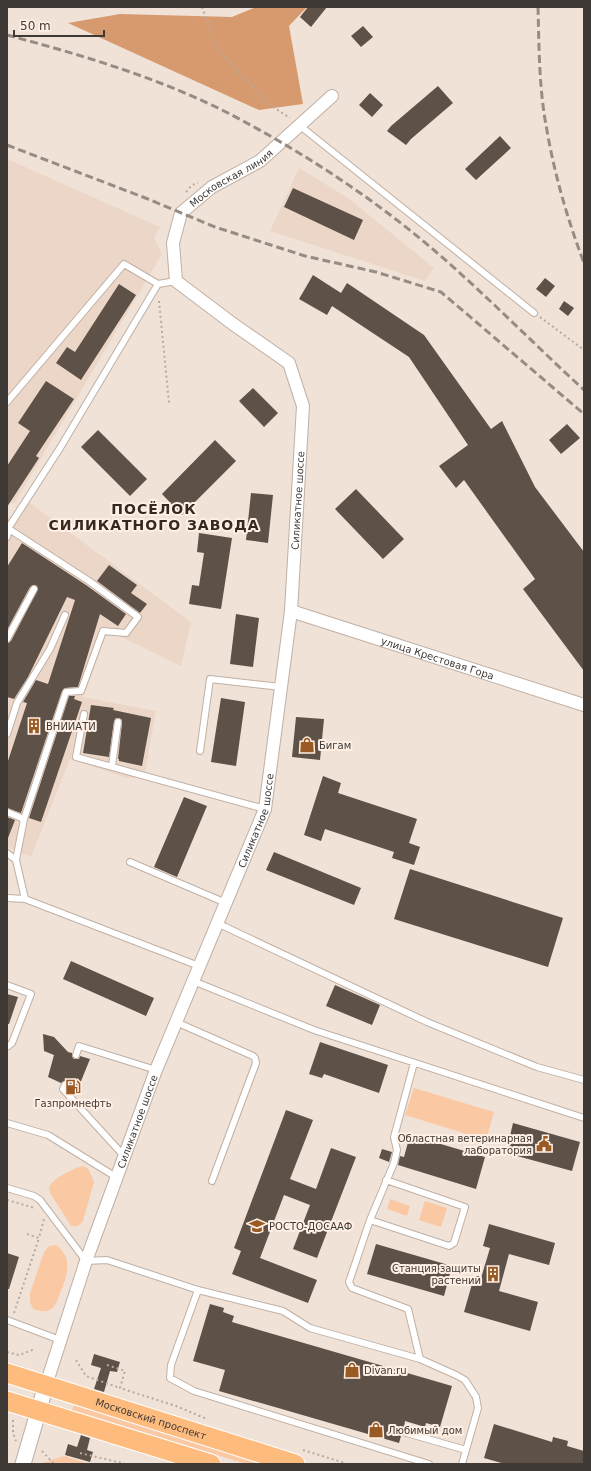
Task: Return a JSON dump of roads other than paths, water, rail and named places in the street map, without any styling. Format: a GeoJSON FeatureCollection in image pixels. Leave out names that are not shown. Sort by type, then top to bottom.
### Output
{"type":"FeatureCollection","features":[{"type":"Feature","properties":{"kind":"main road","name":"Московский проспект"},"geometry":{"type":"LineString","coordinates":[[7,1373],[299,1457]]}},
{"type":"Feature","properties":{"kind":"main road"},"geometry":{"type":"LineString","coordinates":[[7,1401],[211,1464]]}},
{"type":"Feature","properties":{"kind":"street","name":"Московская линия"},"geometry":{"type":"LineString","coordinates":[[176,282],[174,243],[181,213],[212,187],[260,161],[332,96]]}},
{"type":"Feature","properties":{"kind":"street","name":"Силикатное шоссе"},"geometry":{"type":"LineString","coordinates":[[46,1385],[86,1261],[156,1070],[265,809],[291,611],[303,406],[289,363],[176,282]]}},
{"type":"Feature","properties":{"kind":"street","name":"улица Крестовая Гора"},"geometry":{"type":"LineString","coordinates":[[291,611],[584,705]]}},
{"type":"Feature","properties":{"kind":"street"},"geometry":{"type":"LineString","coordinates":[[23,1464],[46,1385]]}},
{"type":"Feature","properties":{"kind":"lane"},"geometry":{"type":"LineString","coordinates":[[299,125],[534,313]]}},
{"type":"Feature","properties":{"kind":"lane"},"geometry":{"type":"LineString","coordinates":[[7,402],[124,264],[158,284],[176,282]]}},
{"type":"Feature","properties":{"kind":"lane"},"geometry":{"type":"LineString","coordinates":[[7,536],[8,530],[60,448],[158,284]]}},
{"type":"Feature","properties":{"kind":"lane"},"geometry":{"type":"LineString","coordinates":[[8,530],[90,581],[138,618],[126,633],[103,631],[81,691],[66,692],[24,819],[16,860],[25,899]]}},
{"type":"Feature","properties":{"kind":"lane"},"geometry":{"type":"LineString","coordinates":[[7,639],[34,589]]}},
{"type":"Feature","properties":{"kind":"lane"},"geometry":{"type":"LineString","coordinates":[[7,734],[17,703],[50,649],[65,615]]}},
{"type":"Feature","properties":{"kind":"lane"},"geometry":{"type":"LineString","coordinates":[[200,751],[210,679],[281,687]]}},
{"type":"Feature","properties":{"kind":"lane"},"geometry":{"type":"LineString","coordinates":[[84,714],[76,756],[265,809]]}},
{"type":"Feature","properties":{"kind":"lane"},"geometry":{"type":"LineString","coordinates":[[112,766],[118,722]]}},
{"type":"Feature","properties":{"kind":"lane"},"geometry":{"type":"LineString","coordinates":[[7,812],[24,819]]}},
{"type":"Feature","properties":{"kind":"lane"},"geometry":{"type":"LineString","coordinates":[[7,853],[16,860]]}},
{"type":"Feature","properties":{"kind":"lane"},"geometry":{"type":"LineString","coordinates":[[130,862],[226,903]]}},
{"type":"Feature","properties":{"kind":"lane"},"geometry":{"type":"LineString","coordinates":[[7,898],[25,899],[199,966]]}},
{"type":"Feature","properties":{"kind":"lane"},"geometry":{"type":"LineString","coordinates":[[217,923],[427,1022],[537,1067],[584,1080]]}},
{"type":"Feature","properties":{"kind":"lane"},"geometry":{"type":"LineString","coordinates":[[193,981],[314,1030],[584,1118]]}},
{"type":"Feature","properties":{"kind":"lane"},"geometry":{"type":"LineString","coordinates":[[7,985],[31,994],[12,1043],[7,1048]]}},
{"type":"Feature","properties":{"kind":"lane"},"geometry":{"type":"LineString","coordinates":[[176,1022],[255,1058],[256,1063],[212,1181]]}},
{"type":"Feature","properties":{"kind":"lane"},"geometry":{"type":"LineString","coordinates":[[76,1054],[79,1046],[156,1070]]}},
{"type":"Feature","properties":{"kind":"lane"},"geometry":{"type":"LineString","coordinates":[[414,1063],[394,1137],[397,1150],[394,1163],[370,1220],[349,1282],[352,1288],[408,1308],[420,1359]]}},
{"type":"Feature","properties":{"kind":"lane"},"geometry":{"type":"LineString","coordinates":[[65,1085],[64,1089],[124,1156]]}},
{"type":"Feature","properties":{"kind":"lane"},"geometry":{"type":"LineString","coordinates":[[7,1123],[48,1135],[116,1177]]}},
{"type":"Feature","properties":{"kind":"lane"},"geometry":{"type":"LineString","coordinates":[[370,1220],[449,1246],[454,1243],[465,1207],[386,1180]]}},
{"type":"Feature","properties":{"kind":"lane"},"geometry":{"type":"LineString","coordinates":[[7,1188],[34,1196],[40,1200],[46,1210],[86,1261],[107,1260],[198,1290],[283,1311],[310,1328],[420,1359],[456,1375],[464,1380],[476,1397],[478,1408],[462,1464]]}},
{"type":"Feature","properties":{"kind":"lane"},"geometry":{"type":"LineString","coordinates":[[198,1290],[171,1365],[170,1376],[172,1380],[194,1391],[429,1464]]}},
{"type":"Feature","properties":{"kind":"lane"},"geometry":{"type":"LineString","coordinates":[[9,1321],[60,1340]]}},
{"type":"Feature","properties":{"kind":"lane"},"geometry":{"type":"LineString","coordinates":[[402,1432],[466,1450]]}},
{"type":"Feature","properties":{"kind":"railway"},"geometry":{"type":"LineString","coordinates":[[538,7],[541,81],[546,125],[562,195],[584,263]]}},
{"type":"Feature","properties":{"kind":"railway"},"geometry":{"type":"LineString","coordinates":[[7,35],[120,68],[202,100],[309,159],[386,212],[435,251],[584,390]]}},
{"type":"Feature","properties":{"kind":"railway"},"geometry":{"type":"LineString","coordinates":[[7,145],[148,199],[215,227],[305,256],[376,272],[441,292],[584,414]]}},
{"type":"Feature","properties":{"kind":"place","name":"ВНИИАТИ"},"geometry":{"type":"Point","coordinates":[34,726]}},
{"type":"Feature","properties":{"kind":"place","name":"Бигам"},"geometry":{"type":"Point","coordinates":[307,745]}},
{"type":"Feature","properties":{"kind":"place","name":"Газпромнефть"},"geometry":{"type":"Point","coordinates":[73,1087]}},
{"type":"Feature","properties":{"kind":"place","name":"Областная ветеринарная лаборатория"},"geometry":{"type":"Point","coordinates":[544,1144]}},
{"type":"Feature","properties":{"kind":"place","name":"РОСТО-ДОСААФ"},"geometry":{"type":"Point","coordinates":[257,1226]}},
{"type":"Feature","properties":{"kind":"place","name":"Станция защиты растений"},"geometry":{"type":"Point","coordinates":[493,1274]}},
{"type":"Feature","properties":{"kind":"place","name":"Divan.ru"},"geometry":{"type":"Point","coordinates":[352,1370]}},
{"type":"Feature","properties":{"kind":"place","name":"Любимый дом"},"geometry":{"type":"Point","coordinates":[376,1430]}},
{"type":"Feature","properties":{"kind":"district","name":"ПОСЁЛОК СИЛИКАТНОГО ЗАВОДА"},"geometry":{"type":"Point","coordinates":[154,518]}}]}
